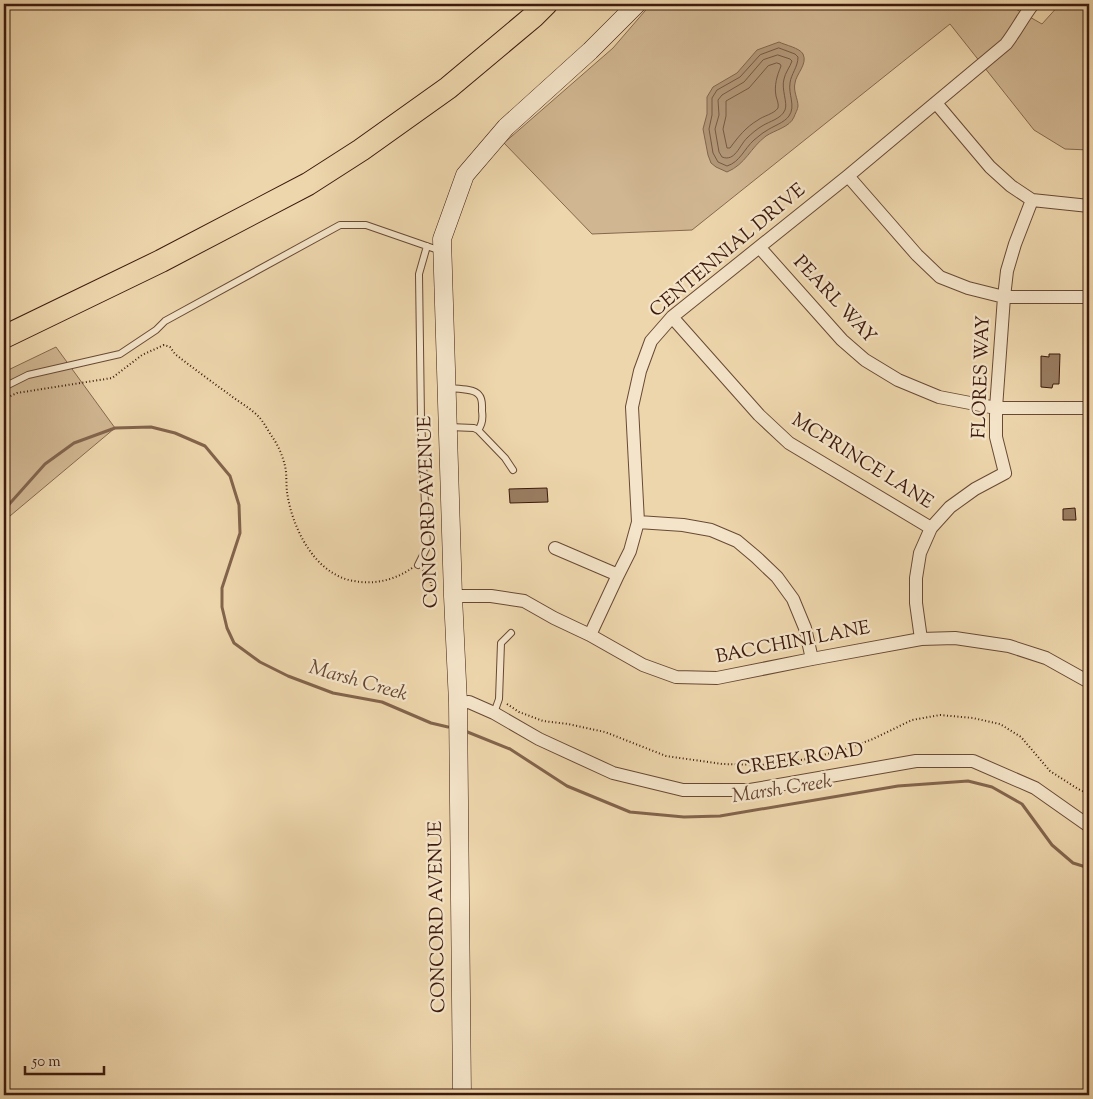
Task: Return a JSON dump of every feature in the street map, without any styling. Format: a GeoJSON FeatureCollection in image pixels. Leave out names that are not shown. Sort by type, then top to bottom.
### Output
{"type":"FeatureCollection","features":[{"type":"Feature","properties":{"kind":"highway"},"geometry":{"type":"LineString","coordinates":[[4,337],[161,261],[308,184],[361,150],[448,88],[546,4]]}},
{"type":"Feature","properties":{"kind":"street","name":"CONCORD AVENUE"},"geometry":{"type":"LineString","coordinates":[[462,1095],[458,703],[448,601],[447,388],[435,249],[442,239],[465,175],[506,127],[590,51],[637,4]]}},
{"type":"Feature","properties":{"kind":"street","name":"CENTENNIAL DRIVE"},"geometry":{"type":"LineString","coordinates":[[590,635],[630,551],[638,522],[632,407],[640,372],[651,341],[672,317],[760,248],[1006,44],[1033,4]]}},
{"type":"Feature","properties":{"kind":"street"},"geometry":{"type":"LineString","coordinates":[[936,103],[990,167],[1011,186],[1032,200],[1089,206]]}},
{"type":"Feature","properties":{"kind":"street"},"geometry":{"type":"LineString","coordinates":[[848,176],[918,256],[940,277],[968,288],[1004,297],[1089,297]]}},
{"type":"Feature","properties":{"kind":"street","name":"FLORES WAY"},"geometry":{"type":"LineString","coordinates":[[921,639],[916,603],[916,578],[920,553],[931,528],[950,507],[975,489],[1005,473],[996,437],[996,408],[1004,297],[1007,271],[1032,200]]}},
{"type":"Feature","properties":{"kind":"street","name":"PEARL WAY"},"geometry":{"type":"LineString","coordinates":[[760,248],[842,340],[864,360],[898,380],[939,397],[996,408],[1089,408]]}},
{"type":"Feature","properties":{"kind":"street","name":"MCPRINCE LANE"},"geometry":{"type":"LineString","coordinates":[[672,317],[758,415],[789,443],[931,528]]}},
{"type":"Feature","properties":{"kind":"street"},"geometry":{"type":"LineString","coordinates":[[638,522],[683,525],[711,530],[737,540],[777,577],[793,599],[805,628],[812,659]]}},
{"type":"Feature","properties":{"kind":"street"},"geometry":{"type":"LineString","coordinates":[[555,548],[618,575]]}},
{"type":"Feature","properties":{"kind":"street","name":"BACCHINI LANE"},"geometry":{"type":"LineString","coordinates":[[448,601],[491,596],[524,601],[643,665],[676,676],[717,678],[921,639],[955,638],[1009,646],[1046,658],[1089,682]]}},
{"type":"Feature","properties":{"kind":"street","name":"CREEK ROAD"},"geometry":{"type":"LineString","coordinates":[[458,703],[470,702],[539,739],[613,773],[683,790],[750,790],[916,761],[973,761],[1035,788],[1089,826]]}},
{"type":"Feature","properties":{"kind":"lane"},"geometry":{"type":"LineString","coordinates":[[4,387],[28,375],[120,354],[156,330],[165,321],[340,224],[366,226],[435,249],[419,274],[421,419],[427,547],[418,565]]}},
{"type":"Feature","properties":{"kind":"lane"},"geometry":{"type":"LineString","coordinates":[[447,388],[471,390],[479,394],[482,400],[483,418],[482,426],[478,430]]}},
{"type":"Feature","properties":{"kind":"lane"},"geometry":{"type":"LineString","coordinates":[[448,427],[474,428],[478,430],[513,470]]}},
{"type":"Feature","properties":{"kind":"lane"},"geometry":{"type":"LineString","coordinates":[[494,714],[499,699],[501,643],[511,633]]}},
{"type":"Feature","properties":{"kind":"path"},"geometry":{"type":"LineString","coordinates":[[4,399],[17,393],[112,378],[142,355],[164,345],[170,347],[175,354],[258,416],[275,440],[285,466],[287,494],[292,514],[312,555],[326,569],[336,576],[351,581],[368,583],[387,580],[405,573],[418,565],[430,580],[435,600],[448,601]]}},
{"type":"Feature","properties":{"kind":"path"},"geometry":{"type":"LineString","coordinates":[[499,699],[519,712],[543,721],[605,732],[666,756],[722,764],[761,765],[808,759],[846,749],[873,739],[912,720],[940,716],[973,718],[1000,724],[1021,737],[1050,771],[1089,794]]}},
{"type":"Feature","properties":{"kind":"shaded area"},"geometry":{"type":"Polygon","coordinates":[[[651,4],[1007,4],[1042,24],[1060,4],[1089,4],[1089,150],[1065,149],[1034,130],[950,24],[692,230],[592,234],[504,143],[613,48],[651,4]]]}},
{"type":"Feature","properties":{"kind":"shaded area"},"geometry":{"type":"Polygon","coordinates":[[[56,347],[115,428],[4,521],[4,372],[56,347]]]}},
{"type":"Feature","properties":{"kind":"water"},"geometry":{"type":"Polygon","coordinates":[[[779,42],[799,50],[803,54],[803,65],[795,86],[798,103],[797,110],[789,123],[766,136],[739,165],[727,172],[711,163],[708,155],[703,129],[707,114],[707,97],[713,87],[737,73],[757,50],[779,42]]]}},
{"type":"Feature","properties":{"kind":"building"},"geometry":{"type":"Polygon","coordinates":[[[1049,354],[1060,354],[1059,384],[1053,384],[1052,388],[1041,387],[1041,356],[1049,357],[1049,354]]]}},
{"type":"Feature","properties":{"kind":"building"},"geometry":{"type":"Polygon","coordinates":[[[547,488],[548,502],[510,503],[509,489],[547,488]]]}},
{"type":"Feature","properties":{"kind":"building"},"geometry":{"type":"Polygon","coordinates":[[[1075,508],[1076,520],[1063,520],[1063,509],[1075,508]]]}},
{"type":"Feature","properties":{"kind":"waterway","name":"Marsh Creek"},"geometry":{"type":"LineString","coordinates":[[4,510],[45,464],[74,443],[115,428],[151,427],[175,433],[205,446],[230,476],[239,505],[240,533],[222,588],[222,607],[227,628],[234,643],[260,662],[288,676],[333,693],[382,702],[431,723],[448,727]]}},
{"type":"Feature","properties":{"kind":"waterway","name":"Marsh Creek"},"geometry":{"type":"LineString","coordinates":[[465,731],[510,749],[567,786],[630,812],[684,817],[720,816],[898,786],[968,781],[992,787],[1022,804],[1052,845],[1073,863],[1089,868]]}}]}
